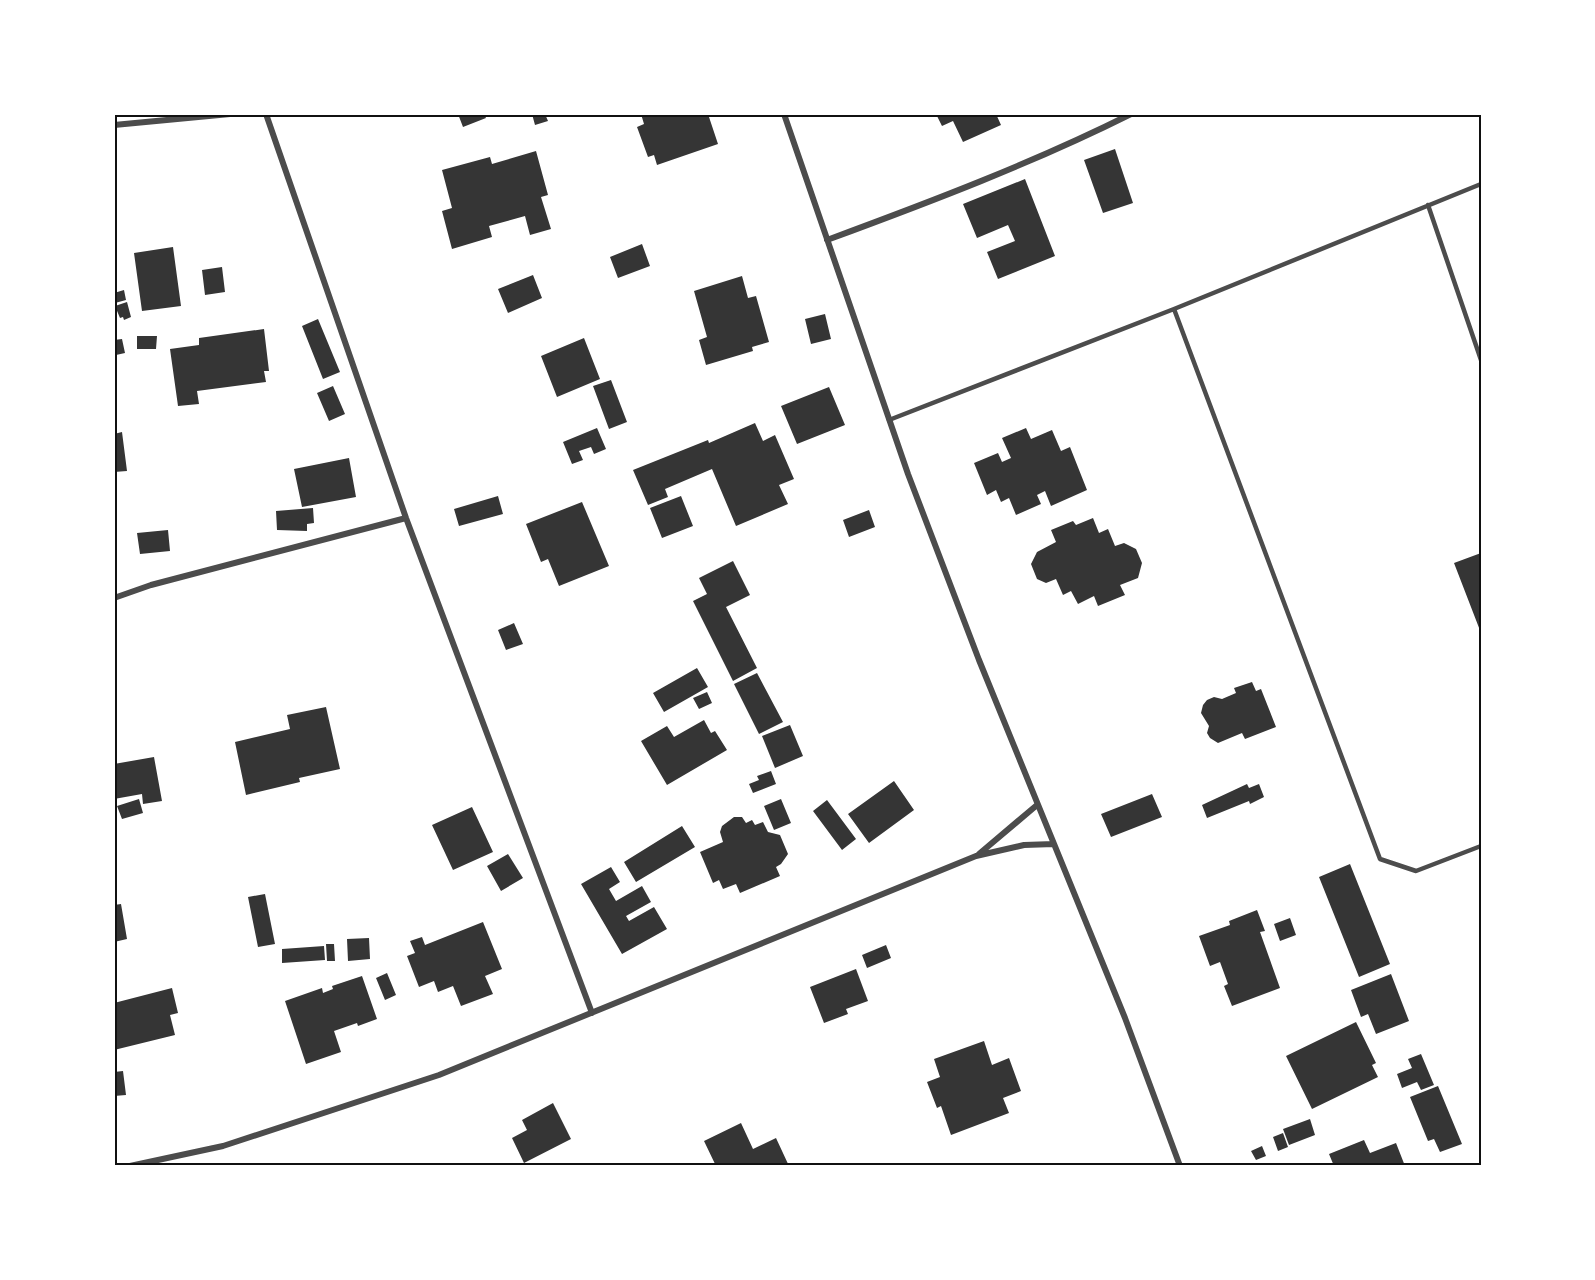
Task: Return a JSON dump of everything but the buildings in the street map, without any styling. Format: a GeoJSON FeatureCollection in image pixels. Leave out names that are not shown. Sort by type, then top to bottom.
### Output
{"type":"FeatureCollection","features":[{"type":"Feature","properties":{"kind":"street"},"geometry":{"type":"LineString","coordinates":[[114,125],[230,114]]}},
{"type":"Feature","properties":{"kind":"street"},"geometry":{"type":"LineString","coordinates":[[266,114],[405,518],[592,1013]]}},
{"type":"Feature","properties":{"kind":"street"},"geometry":{"type":"LineString","coordinates":[[784,114],[908,474],[979,660],[1125,1018],[1180,1166]]}},
{"type":"Feature","properties":{"kind":"street"},"geometry":{"type":"LineString","coordinates":[[827,240],[965,189],[1131,114]]}},
{"type":"Feature","properties":{"kind":"street"},"geometry":{"type":"LineString","coordinates":[[114,598],[151,585],[405,518]]}},
{"type":"Feature","properties":{"kind":"street"},"geometry":{"type":"LineString","coordinates":[[976,856],[1037,805]]}},
{"type":"Feature","properties":{"kind":"street"},"geometry":{"type":"LineString","coordinates":[[130,1166],[234,1143],[439,1075],[976,856],[1024,845],[1054,844]]}},
{"type":"Feature","properties":{"kind":"lane"},"geometry":{"type":"LineString","coordinates":[[889,420],[1174,309],[1481,184]]}},
{"type":"Feature","properties":{"kind":"lane"},"geometry":{"type":"LineString","coordinates":[[1428,205],[1481,360]]}},
{"type":"Feature","properties":{"kind":"lane"},"geometry":{"type":"LineString","coordinates":[[1174,309],[1380,859],[1416,871],[1481,846]]}}]}
